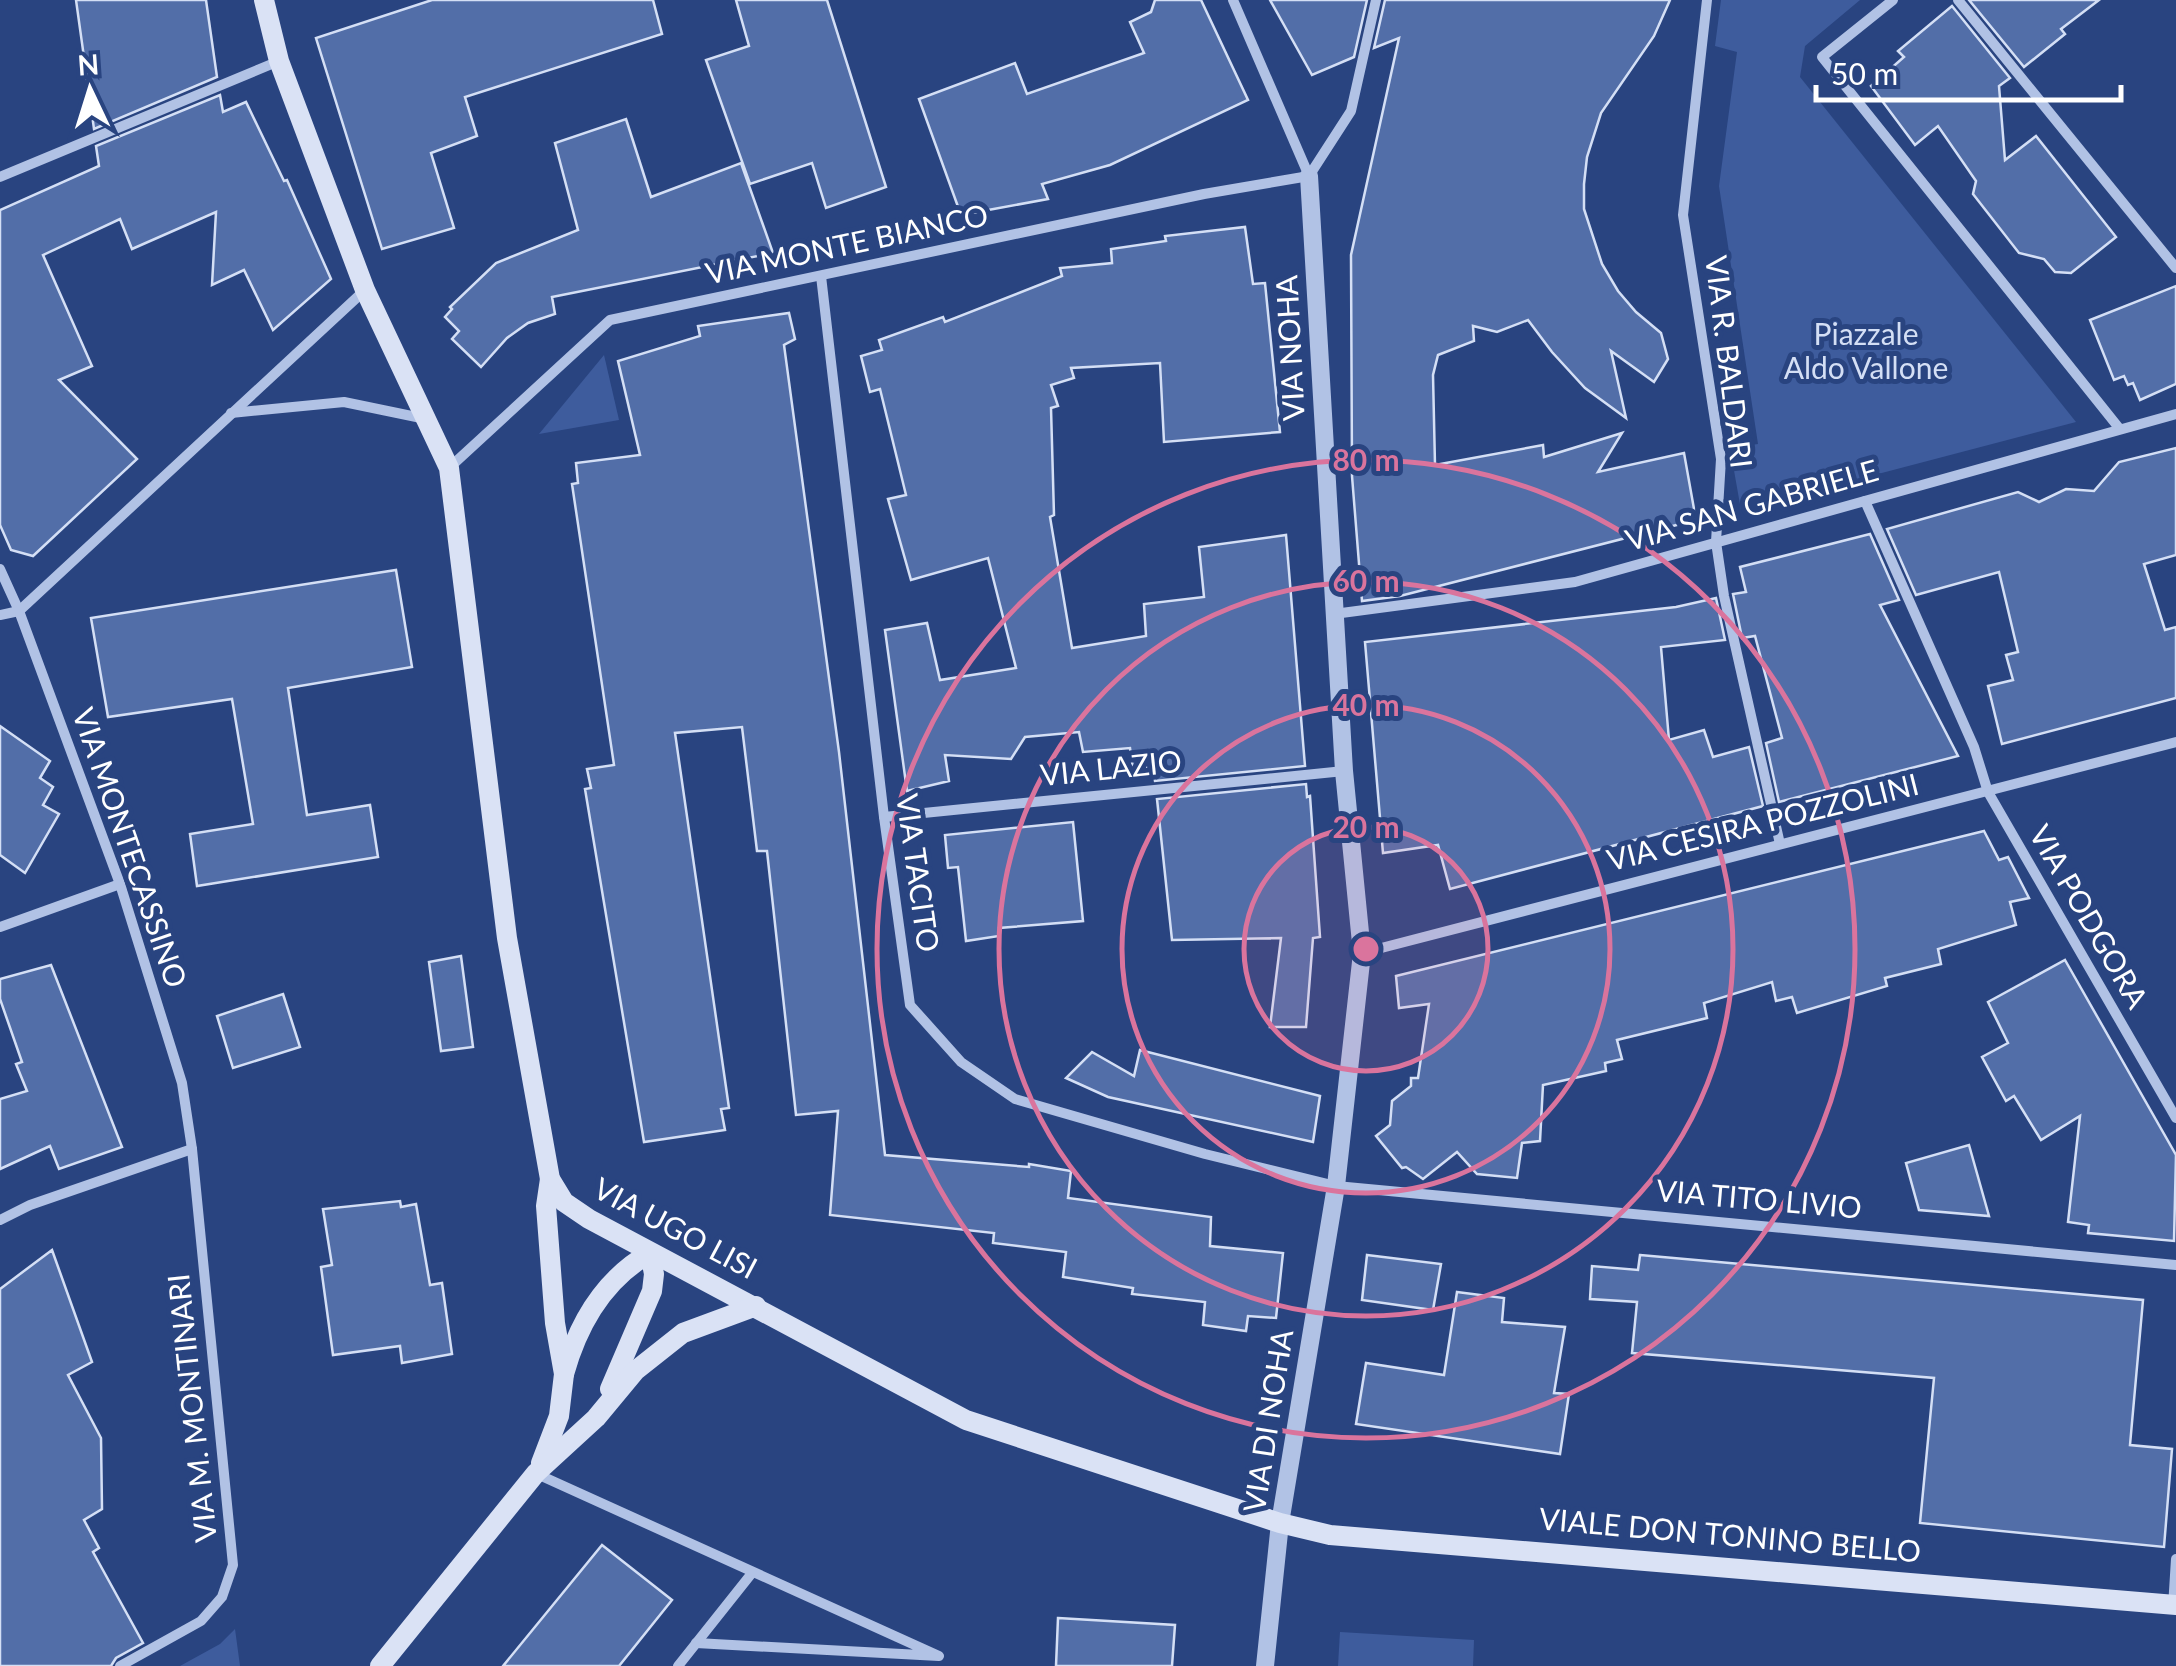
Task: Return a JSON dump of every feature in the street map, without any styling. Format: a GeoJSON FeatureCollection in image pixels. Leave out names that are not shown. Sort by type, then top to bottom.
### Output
{"type":"FeatureCollection","features":[{"type":"Feature","properties":{"kind":"main road","name":"VIA UGO LISI"},"geometry":{"type":"LineString","coordinates":[[264,0],[278,60],[365,290],[450,468],[507,938],[550,1179],[564,1202],[650,1253],[966,1420],[1280,1524]]}},
{"type":"Feature","properties":{"kind":"main road"},"geometry":{"type":"LineString","coordinates":[[550,1179],[546,1206],[555,1323],[564,1374]]}},
{"type":"Feature","properties":{"kind":"main road"},"geometry":{"type":"LineString","coordinates":[[536,1474],[552,1439],[564,1374],[580,1330],[614,1278],[650,1253],[652,1291],[596,1418]]}},
{"type":"Feature","properties":{"kind":"main road"},"geometry":{"type":"LineString","coordinates":[[380,1666],[536,1474],[596,1418],[656,1351],[683,1332],[756,1306]]}},
{"type":"Feature","properties":{"kind":"main road","name":"VIALE DON TONINO BELLO"},"geometry":{"type":"LineString","coordinates":[[1280,1524],[1330,1535],[2174,1608]]}},
{"type":"Feature","properties":{"kind":"street"},"geometry":{"type":"LineString","coordinates":[[1234,0],[1309,176]]}},
{"type":"Feature","properties":{"kind":"street"},"geometry":{"type":"LineString","coordinates":[[1309,176],[1350,111],[1376,0]]}},
{"type":"Feature","properties":{"kind":"street","name":"VIA R. BALDARI"},"geometry":{"type":"LineString","coordinates":[[1707,0],[1683,215],[1721,459],[1716,542],[1724,596],[1780,844]]}},
{"type":"Feature","properties":{"kind":"street"},"geometry":{"type":"LineString","coordinates":[[1893,0],[1822,57],[2119,428]]}},
{"type":"Feature","properties":{"kind":"street"},"geometry":{"type":"LineString","coordinates":[[1958,0],[2176,268]]}},
{"type":"Feature","properties":{"kind":"street"},"geometry":{"type":"LineString","coordinates":[[0,177],[278,60]]}},
{"type":"Feature","properties":{"kind":"street","name":"VIA MONTE BIANCO"},"geometry":{"type":"LineString","coordinates":[[450,468],[610,320],[1204,194],[1309,176]]}},
{"type":"Feature","properties":{"kind":"street","name":"VIA NOHA"},"geometry":{"type":"LineString","coordinates":[[1309,176],[1344,771],[1362,952],[1336,1186]]}},
{"type":"Feature","properties":{"kind":"street","name":"VIA TACITO"},"geometry":{"type":"LineString","coordinates":[[820,276],[910,1005],[961,1062],[1015,1098],[1205,1154],[1336,1186]]}},
{"type":"Feature","properties":{"kind":"street"},"geometry":{"type":"LineString","coordinates":[[0,615],[19,611],[365,290]]}},
{"type":"Feature","properties":{"kind":"street"},"geometry":{"type":"LineString","coordinates":[[230,413],[344,402],[427,420]]}},
{"type":"Feature","properties":{"kind":"street","name":"VIA SAN GABRIELE"},"geometry":{"type":"LineString","coordinates":[[1334,614],[1575,582],[2176,414]]}},
{"type":"Feature","properties":{"kind":"street","name":"VIA PODGORA"},"geometry":{"type":"LineString","coordinates":[[1864,500],[1974,747],[1988,792],[2176,1118]]}},
{"type":"Feature","properties":{"kind":"street","name":"VIA MONTECASSINO"},"geometry":{"type":"LineString","coordinates":[[0,569],[120,884],[182,1084],[192,1148]]}},
{"type":"Feature","properties":{"kind":"street","name":"VIA CESIRA POZZOLINI"},"geometry":{"type":"LineString","coordinates":[[1362,952],[2176,742]]}},
{"type":"Feature","properties":{"kind":"street","name":"VIA LAZIO"},"geometry":{"type":"LineString","coordinates":[[884,817],[1344,771]]}},
{"type":"Feature","properties":{"kind":"street"},"geometry":{"type":"LineString","coordinates":[[0,927],[120,884]]}},
{"type":"Feature","properties":{"kind":"street"},"geometry":{"type":"LineString","coordinates":[[0,1220],[192,1148]]}},
{"type":"Feature","properties":{"kind":"street","name":"VIA M. MONTINARI"},"geometry":{"type":"LineString","coordinates":[[120,1666],[201,1621],[222,1598],[233,1565],[192,1148]]}},
{"type":"Feature","properties":{"kind":"street","name":"VIA TITO LIVIO"},"geometry":{"type":"LineString","coordinates":[[1336,1186],[2176,1265]]}},
{"type":"Feature","properties":{"kind":"street","name":"VIA DI NOHA"},"geometry":{"type":"LineString","coordinates":[[1265,1666],[1280,1524],[1336,1186]]}},
{"type":"Feature","properties":{"kind":"street"},"geometry":{"type":"LineString","coordinates":[[536,1474],[939,1656],[696,1643]]}},
{"type":"Feature","properties":{"kind":"street"},"geometry":{"type":"LineString","coordinates":[[2174,1608],[2176,1558]]}},
{"type":"Feature","properties":{"kind":"street"},"geometry":{"type":"LineString","coordinates":[[678,1666],[752,1572]]}},
{"type":"Feature","properties":{"kind":"green space","name":"Piazzale Aldo Vallone"},"geometry":{"type":"Polygon","coordinates":[[[1721,0],[1860,0],[1805,46],[1800,77],[2076,422],[1741,510],[1730,448],[1758,444],[1719,186],[1737,52],[1715,46],[1721,0]]]}},
{"type":"Feature","properties":{"kind":"green space"},"geometry":{"type":"Polygon","coordinates":[[[604,355],[619,420],[539,434],[604,355]]]}},
{"type":"Feature","properties":{"kind":"green space"},"geometry":{"type":"Polygon","coordinates":[[[235,1629],[240,1666],[180,1666],[220,1644],[235,1629]]]}},
{"type":"Feature","properties":{"kind":"green space"},"geometry":{"type":"Polygon","coordinates":[[[1340,1632],[1474,1640],[1473,1666],[1338,1666],[1340,1632]]]}},
{"type":"Feature","properties":{"kind":"building"},"geometry":{"type":"Polygon","coordinates":[[[76,0],[206,0],[217,77],[94,129],[76,0]]]}},
{"type":"Feature","properties":{"kind":"building"},"geometry":{"type":"Polygon","coordinates":[[[432,0],[653,0],[662,34],[465,97],[477,136],[431,153],[454,228],[382,249],[316,38],[432,0]]]}},
{"type":"Feature","properties":{"kind":"building"},"geometry":{"type":"Polygon","coordinates":[[[736,0],[827,0],[886,187],[826,208],[812,163],[750,184],[706,60],[749,46],[736,0]]]}},
{"type":"Feature","properties":{"kind":"building"},"geometry":{"type":"Polygon","coordinates":[[[1155,0],[1201,0],[1248,100],[1110,165],[1042,184],[1048,199],[961,215],[919,99],[1015,63],[1027,94],[1144,53],[1130,22],[1151,12],[1155,0]]]}},
{"type":"Feature","properties":{"kind":"building"},"geometry":{"type":"Polygon","coordinates":[[[1270,0],[1367,0],[1354,57],[1312,75],[1270,0]]]}},
{"type":"Feature","properties":{"kind":"building"},"geometry":{"type":"Polygon","coordinates":[[[1385,0],[1670,0],[1654,36],[1601,113],[1587,157],[1584,184],[1584,209],[1602,264],[1618,291],[1661,333],[1668,359],[1654,382],[1611,351],[1626,418],[1585,388],[1528,320],[1497,332],[1473,326],[1474,341],[1438,355],[1433,375],[1435,465],[1543,445],[1544,457],[1622,433],[1598,472],[1684,453],[1696,520],[1400,596],[1362,601],[1352,476],[1351,255],[1399,38],[1374,48],[1385,0]]]}},
{"type":"Feature","properties":{"kind":"building"},"geometry":{"type":"Polygon","coordinates":[[[1969,0],[2099,0],[2061,29],[2065,34],[2024,67],[1969,0]]]}},
{"type":"Feature","properties":{"kind":"building"},"geometry":{"type":"Polygon","coordinates":[[[1952,6],[2010,78],[1999,86],[2005,160],[2036,136],[2116,237],[2071,273],[2055,272],[2044,259],[2019,253],[1973,194],[1976,181],[1938,126],[1915,145],[1871,86],[1904,57],[1898,51],[1952,6]]]}},
{"type":"Feature","properties":{"kind":"building"},"geometry":{"type":"Polygon","coordinates":[[[220,95],[223,112],[246,102],[284,181],[287,180],[331,279],[273,330],[244,270],[212,285],[216,212],[132,249],[120,219],[43,255],[92,366],[59,380],[137,459],[33,556],[11,550],[0,525],[0,210],[99,166],[96,146],[220,95]]]}},
{"type":"Feature","properties":{"kind":"building"},"geometry":{"type":"Polygon","coordinates":[[[626,119],[651,197],[741,163],[773,253],[552,297],[555,314],[528,323],[507,338],[481,367],[452,339],[459,331],[445,317],[450,307],[496,263],[578,230],[555,143],[626,119]]]}},
{"type":"Feature","properties":{"kind":"building"},"geometry":{"type":"Polygon","coordinates":[[[1245,227],[1253,284],[1265,283],[1280,432],[1164,442],[1160,363],[1071,368],[1074,378],[1051,385],[1058,406],[1051,408],[1054,515],[1050,517],[1072,648],[1146,636],[1144,604],[1204,597],[1199,547],[1286,535],[1305,766],[1155,781],[1153,766],[1133,769],[1130,748],[1083,752],[1079,732],[1025,737],[1011,759],[945,755],[949,781],[907,791],[885,630],[927,623],[940,680],[1016,668],[988,558],[911,580],[888,499],[906,495],[880,389],[870,392],[861,356],[882,350],[879,340],[943,317],[945,322],[1062,276],[1060,268],[1112,263],[1111,249],[1166,241],[1165,236],[1245,227]]]}},
{"type":"Feature","properties":{"kind":"building"},"geometry":{"type":"Polygon","coordinates":[[[2176,286],[2176,384],[2140,400],[2133,383],[2128,385],[2124,376],[2114,380],[2090,320],[2176,286]]]}},
{"type":"Feature","properties":{"kind":"building"},"geometry":{"type":"Polygon","coordinates":[[[789,313],[795,339],[784,345],[839,752],[885,1155],[1029,1164],[1071,1171],[1068,1198],[1211,1217],[1210,1246],[1283,1253],[1276,1318],[1248,1316],[1246,1331],[1203,1325],[1205,1302],[1132,1294],[1133,1288],[1063,1277],[1066,1252],[993,1243],[994,1233],[830,1215],[838,1111],[796,1115],[767,851],[757,851],[742,727],[675,733],[729,1108],[721,1109],[725,1130],[644,1142],[585,789],[591,788],[587,769],[614,765],[572,484],[578,483],[576,463],[640,455],[618,361],[700,336],[698,326],[789,313]]]}},
{"type":"Feature","properties":{"kind":"building"},"geometry":{"type":"Polygon","coordinates":[[[2176,448],[2176,555],[2144,564],[2165,630],[2176,627],[2176,698],[2002,744],[1988,686],[2013,680],[2006,655],[2018,652],[1999,572],[1916,595],[1887,529],[2018,492],[2039,502],[2066,489],[2094,491],[2119,462],[2176,448]]]}},
{"type":"Feature","properties":{"kind":"building"},"geometry":{"type":"Polygon","coordinates":[[[1870,534],[1899,600],[1880,605],[1958,756],[1779,802],[1766,743],[1782,738],[1755,636],[1742,638],[1733,594],[1746,592],[1740,567],[1870,534]]]}},
{"type":"Feature","properties":{"kind":"building"},"geometry":{"type":"Polygon","coordinates":[[[396,570],[412,667],[288,688],[307,815],[370,805],[378,857],[197,886],[190,834],[253,824],[232,699],[108,717],[91,618],[396,570]]]}},
{"type":"Feature","properties":{"kind":"building"},"geometry":{"type":"Polygon","coordinates":[[[1716,598],[1725,640],[1661,647],[1669,740],[1704,730],[1713,757],[1749,747],[1763,806],[1450,889],[1438,845],[1383,853],[1365,642],[1676,607],[1716,598]]]}},
{"type":"Feature","properties":{"kind":"building"},"geometry":{"type":"Polygon","coordinates":[[[0,726],[50,761],[40,778],[53,787],[43,805],[59,814],[25,873],[0,855],[0,726]]]}},
{"type":"Feature","properties":{"kind":"building"},"geometry":{"type":"Polygon","coordinates":[[[1306,784],[1320,937],[1313,938],[1306,1027],[1270,1027],[1281,938],[1172,940],[1157,799],[1306,784]]]}},
{"type":"Feature","properties":{"kind":"building"},"geometry":{"type":"Polygon","coordinates":[[[1073,822],[1083,921],[999,928],[999,936],[966,941],[958,867],[948,868],[945,835],[1073,822]]]}},
{"type":"Feature","properties":{"kind":"building"},"geometry":{"type":"Polygon","coordinates":[[[1984,831],[1999,860],[2008,857],[2029,898],[2010,902],[2016,925],[1938,949],[1941,964],[1885,978],[1887,986],[1797,1013],[1792,997],[1776,1001],[1772,982],[1704,1003],[1707,1018],[1617,1040],[1622,1059],[1605,1063],[1606,1071],[1543,1085],[1540,1141],[1522,1143],[1517,1178],[1477,1174],[1457,1152],[1423,1179],[1402,1168],[1376,1136],[1390,1125],[1392,1101],[1411,1086],[1411,1078],[1418,1078],[1429,1004],[1399,1008],[1396,976],[1984,831]]]}},
{"type":"Feature","properties":{"kind":"building"},"geometry":{"type":"Polygon","coordinates":[[[461,956],[473,1047],[441,1051],[429,962],[461,956]]]}},
{"type":"Feature","properties":{"kind":"building"},"geometry":{"type":"Polygon","coordinates":[[[2065,960],[2176,1155],[2174,1241],[2088,1233],[2089,1225],[2068,1222],[2080,1116],[2041,1140],[2014,1096],[2006,1101],[1982,1057],[2008,1043],[1988,1002],[2065,960]]]}},
{"type":"Feature","properties":{"kind":"building"},"geometry":{"type":"Polygon","coordinates":[[[51,965],[122,1147],[59,1169],[50,1146],[0,1169],[0,1099],[27,1091],[16,1064],[22,1062],[0,999],[0,979],[51,965]]]}},
{"type":"Feature","properties":{"kind":"building"},"geometry":{"type":"Polygon","coordinates":[[[283,994],[300,1047],[233,1068],[217,1016],[283,994]]]}},
{"type":"Feature","properties":{"kind":"building"},"geometry":{"type":"Polygon","coordinates":[[[1140,1050],[1320,1096],[1313,1142],[1108,1097],[1066,1078],[1092,1052],[1134,1076],[1140,1050]]]}},
{"type":"Feature","properties":{"kind":"building"},"geometry":{"type":"Polygon","coordinates":[[[1969,1145],[1989,1216],[1919,1210],[1906,1163],[1969,1145]]]}},
{"type":"Feature","properties":{"kind":"building"},"geometry":{"type":"Polygon","coordinates":[[[400,1201],[401,1207],[416,1204],[430,1285],[442,1283],[452,1354],[402,1363],[400,1346],[333,1355],[321,1267],[332,1265],[323,1209],[400,1201]]]}},
{"type":"Feature","properties":{"kind":"building"},"geometry":{"type":"Polygon","coordinates":[[[52,1250],[92,1362],[68,1375],[101,1438],[102,1509],[84,1520],[99,1548],[93,1552],[143,1643],[116,1658],[111,1666],[0,1666],[0,1289],[52,1250]]]}},
{"type":"Feature","properties":{"kind":"building"},"geometry":{"type":"Polygon","coordinates":[[[1367,1255],[1441,1264],[1433,1310],[1362,1300],[1367,1255]]]}},
{"type":"Feature","properties":{"kind":"building"},"geometry":{"type":"Polygon","coordinates":[[[1640,1255],[2143,1300],[2130,1445],[2172,1449],[2164,1547],[1920,1523],[1934,1378],[1632,1353],[1637,1302],[1590,1299],[1592,1266],[1638,1270],[1640,1255]]]}},
{"type":"Feature","properties":{"kind":"building"},"geometry":{"type":"Polygon","coordinates":[[[1457,1292],[1504,1298],[1502,1322],[1565,1327],[1554,1393],[1569,1394],[1560,1454],[1356,1424],[1366,1363],[1444,1375],[1457,1292]]]}},
{"type":"Feature","properties":{"kind":"building"},"geometry":{"type":"Polygon","coordinates":[[[602,1545],[672,1600],[619,1666],[503,1666],[602,1545]]]}},
{"type":"Feature","properties":{"kind":"building"},"geometry":{"type":"Polygon","coordinates":[[[1058,1618],[1175,1625],[1172,1666],[1056,1666],[1058,1618]]]}}]}
